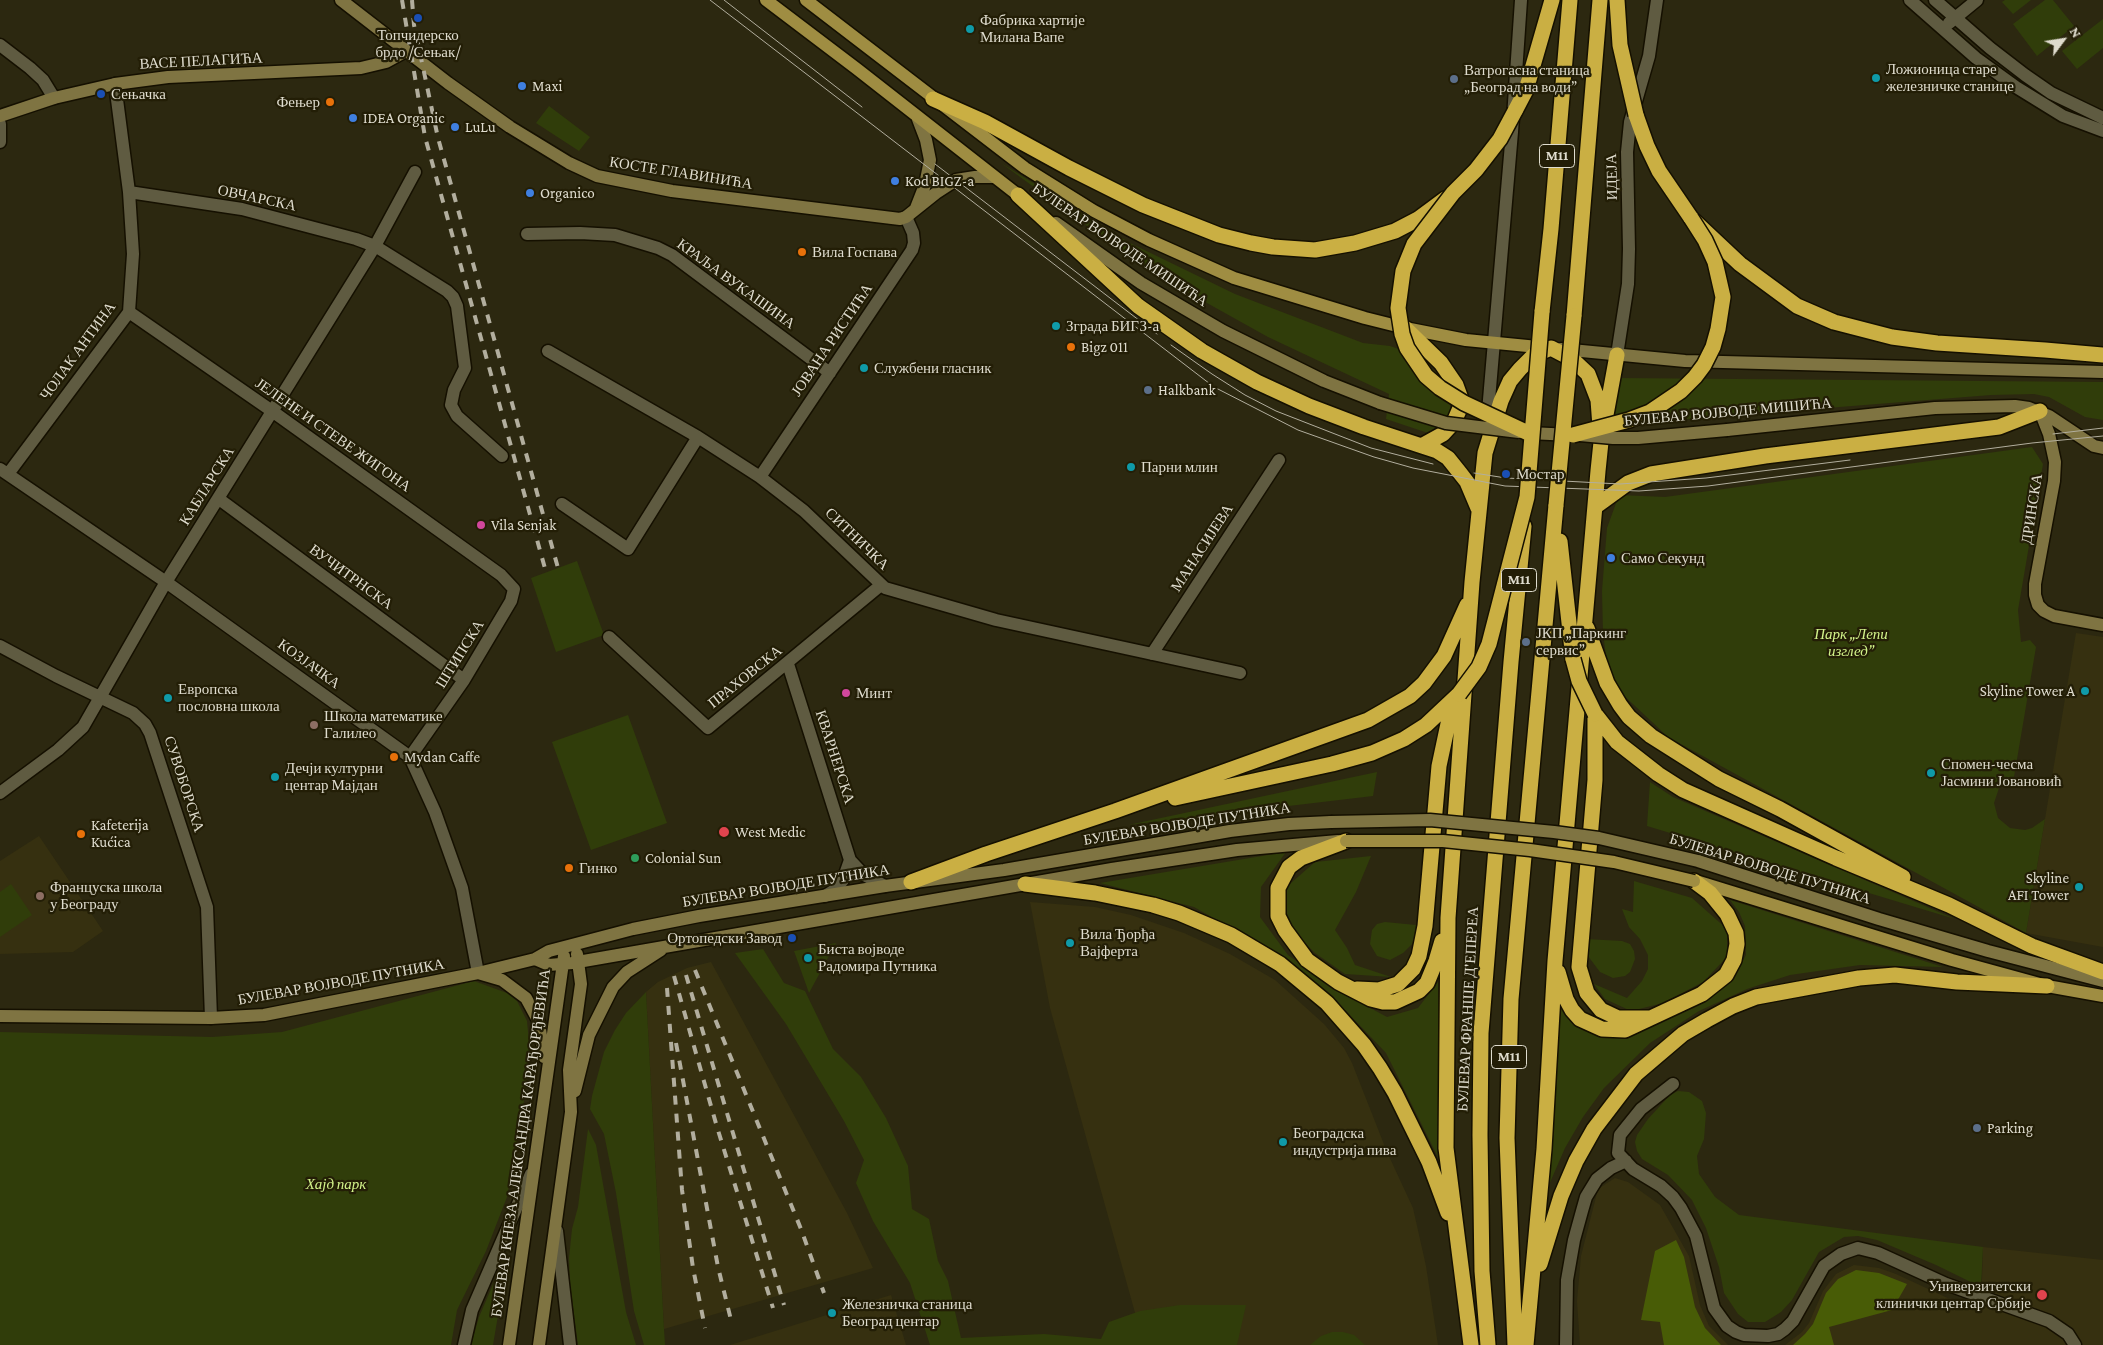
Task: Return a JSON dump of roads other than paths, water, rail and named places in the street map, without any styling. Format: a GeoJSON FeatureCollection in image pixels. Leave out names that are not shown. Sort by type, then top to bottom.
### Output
{"type":"FeatureCollection","features":[{"type":"Feature","properties":{"kind":"highway"},"geometry":{"type":"LineString","coordinates":[[1528,433],[1464,403],[1440,388],[1420,369],[1412,358],[1402,334],[1398,308],[1403,271],[1408,257],[1423,231],[1454,193],[1476,170],[1500,139],[1516,111],[1526,90],[1552,0]]}},
{"type":"Feature","properties":{"kind":"highway","name":"M11"},"geometry":{"type":"LineString","coordinates":[[1527,497],[1570,0]]}},
{"type":"Feature","properties":{"kind":"highway","name":"M11"},"geometry":{"type":"LineString","coordinates":[[1515,1345],[1506,1138],[1511,999],[1587,176],[1600,0]]}},
{"type":"Feature","properties":{"kind":"highway"},"geometry":{"type":"LineString","coordinates":[[1573,435],[1629,420],[1650,412],[1681,391],[1704,365],[1713,347],[1718,329],[1722,297],[1715,262],[1705,240],[1659,171],[1646,146],[1636,116],[1620,45],[1617,0]]}},
{"type":"Feature","properties":{"kind":"highway"},"geometry":{"type":"LineString","coordinates":[[934,99],[984,122],[1069,168],[1144,205],[1219,235],[1273,247],[1315,250],[1354,243],[1396,231],[1418,219],[1454,193]]}},
{"type":"Feature","properties":{"kind":"highway"},"geometry":{"type":"LineString","coordinates":[[1018,195],[1138,306],[1202,351],[1257,382],[1309,406],[1364,427],[1437,451],[1455,466],[1467,482],[1478,510]]}},
{"type":"Feature","properties":{"kind":"highway"},"geometry":{"type":"LineString","coordinates":[[1691,218],[1740,264],[1797,306],[1834,322],[1892,337],[1937,343],[2103,356]]}},
{"type":"Feature","properties":{"kind":"highway"},"geometry":{"type":"LineString","coordinates":[[1405,328],[1441,363],[1456,385],[1460,396],[1460,408],[1454,422],[1443,434],[1423,445]]}},
{"type":"Feature","properties":{"kind":"highway"},"geometry":{"type":"LineString","coordinates":[[1471,1345],[1446,1148],[1448,918],[1478,510],[1486,453],[1501,401],[1510,381],[1534,356],[1550,348],[1572,359],[1588,374],[1598,400],[1601,442]]}},
{"type":"Feature","properties":{"kind":"highway"},"geometry":{"type":"LineString","coordinates":[[1526,1345],[1544,1149],[1555,961],[1595,507],[1601,442],[1617,355]]}},
{"type":"Feature","properties":{"kind":"highway"},"geometry":{"type":"LineString","coordinates":[[1595,507],[1628,483],[1650,474],[1765,456],[1999,427],[2040,411]]}},
{"type":"Feature","properties":{"kind":"highway"},"geometry":{"type":"LineString","coordinates":[[1115,811],[1332,764],[1372,753],[1404,739],[1426,726],[1459,694],[1479,667],[1489,644],[1527,497]]}},
{"type":"Feature","properties":{"kind":"highway","name":"БУЛЕВАР ФРАНШЕ Д'ЕПЕРЕА"},"geometry":{"type":"LineString","coordinates":[[1488,1345],[1482,1271],[1481,1041],[1505,736],[1527,497]]}},
{"type":"Feature","properties":{"kind":"highway"},"geometry":{"type":"LineString","coordinates":[[1556,505],[1567,619],[1573,659],[1580,681],[1595,714],[1617,742],[1658,774],[1684,790],[1836,858],[1949,905],[2032,946],[2103,972]]}},
{"type":"Feature","properties":{"kind":"highway"},"geometry":{"type":"LineString","coordinates":[[911,882],[1335,732],[1368,720],[1396,706],[1410,696],[1438,666],[1450,644],[1472,592]]}},
{"type":"Feature","properties":{"kind":"highway"},"geometry":{"type":"LineString","coordinates":[[1585,620],[1607,683],[1629,717],[1651,736],[1719,779],[1780,809],[1886,867],[1949,905]]}},
{"type":"Feature","properties":{"kind":"highway"},"geometry":{"type":"LineString","coordinates":[[1352,988],[1373,990],[1390,988],[1406,978],[1419,956],[1425,926],[1439,766],[1449,719],[1459,694]]}},
{"type":"Feature","properties":{"kind":"highway"},"geometry":{"type":"LineString","coordinates":[[1595,714],[1595,780],[1579,967],[1587,993],[1593,1002],[1609,1015],[1618,1018],[1650,1018]]}},
{"type":"Feature","properties":{"kind":"highway"},"geometry":{"type":"LineString","coordinates":[[1346,841],[1301,858],[1289,867],[1278,888],[1278,916],[1285,930],[1306,960],[1338,982],[1372,999],[1395,1002],[1419,991],[1431,975],[1448,918]]}},
{"type":"Feature","properties":{"kind":"highway"},"geometry":{"type":"LineString","coordinates":[[1555,961],[1566,999],[1580,1019],[1602,1029],[1619,1031],[1702,994],[1726,975],[1734,960],[1737,944],[1732,923],[1717,900],[1694,881]]}},
{"type":"Feature","properties":{"kind":"highway"},"geometry":{"type":"LineString","coordinates":[[1025,884],[1095,893],[1154,905],[1179,913],[1231,934],[1256,948],[1303,982],[1327,1003],[1364,1045],[1395,1093],[1417,1134],[1439,1184],[1460,1249]]}},
{"type":"Feature","properties":{"kind":"highway"},"geometry":{"type":"LineString","coordinates":[[1531,1294],[1561,1196],[1576,1161],[1594,1129],[1636,1074],[1670,1045],[1707,1020],[1733,1006],[1756,997],[1858,978],[1894,975],[1957,982],[2046,986]]}},
{"type":"Feature","properties":{"kind":"main road","name":"КОСТЕ ГЛАВИНИЋА"},"geometry":{"type":"LineString","coordinates":[[341,0],[406,51],[510,127],[569,163],[598,176],[672,191],[890,218],[911,213]]}},
{"type":"Feature","properties":{"kind":"main road","name":"БУЛЕВАР ВОЈВОДЕ МИШИЋА"},"geometry":{"type":"LineString","coordinates":[[766,0],[1018,195],[1104,258],[1177,306],[1222,331],[1324,381],[1380,403],[1446,423],[1528,433],[1613,438],[1638,438],[1727,430],[1936,408],[2015,406],[2040,411],[2063,424],[2094,446],[2103,448]]}},
{"type":"Feature","properties":{"kind":"main road","name":"БУЛЕВАР ВОЈВОДЕ МИШИЋА"},"geometry":{"type":"LineString","coordinates":[[806,0],[979,134],[1050,184],[1117,224],[1234,278],[1347,313],[1405,328],[1493,344],[1617,355],[1685,360],[2103,372]]}},
{"type":"Feature","properties":{"kind":"main road","name":"ВАСЕ ПЕЛАГИЋА"},"geometry":{"type":"LineString","coordinates":[[0,116],[54,98],[115,84],[168,77],[361,68],[386,62],[406,51]]}},
{"type":"Feature","properties":{"kind":"main road"},"geometry":{"type":"LineString","coordinates":[[911,213],[925,185],[930,160],[926,140],[918,118]]}},
{"type":"Feature","properties":{"kind":"main road"},"geometry":{"type":"LineString","coordinates":[[911,213],[956,180],[975,176],[994,177]]}},
{"type":"Feature","properties":{"kind":"main road","name":"ДРИНСКА"},"geometry":{"type":"LineString","coordinates":[[2040,411],[2049,434],[2055,462],[2054,481],[2035,584],[2035,595],[2038,605],[2044,611],[2065,619],[2103,624]]}},
{"type":"Feature","properties":{"kind":"main road","name":"БУЛЕВАР ВОЈВОДЕ ПУТНИКА"},"geometry":{"type":"LineString","coordinates":[[0,1016],[211,1018],[264,1015],[478,973],[535,959],[549,951],[633,929],[825,896],[1004,870],[1230,831],[1331,822],[1430,820],[1599,838],[1698,861],[1879,919],[1988,951],[2103,981]]}},
{"type":"Feature","properties":{"kind":"main road","name":"БУЛЕВАР ВОЈВОДЕ ПУТНИКА"},"geometry":{"type":"LineString","coordinates":[[535,959],[549,964],[579,962],[1112,869],[1238,850],[1346,841],[1442,841],[1530,850],[1614,862],[1694,881],[1892,942],[2046,986],[2103,996]]}},
{"type":"Feature","properties":{"kind":"main road"},"geometry":{"type":"LineString","coordinates":[[570,945],[579,962],[580,984],[569,1070],[571,1112]]}},
{"type":"Feature","properties":{"kind":"main road","name":"БУЛЕВАР КНЕЗА АЛЕКСАНДРА КАРАЂОРЂЕВИЋА"},"geometry":{"type":"LineString","coordinates":[[509,1345],[546,1072],[563,964],[570,945]]}},
{"type":"Feature","properties":{"kind":"main road"},"geometry":{"type":"LineString","coordinates":[[539,1345],[571,1112],[585,1046],[608,994],[627,972],[667,946]]}},
{"type":"Feature","properties":{"kind":"main road"},"geometry":{"type":"LineString","coordinates":[[478,973],[502,980],[526,998],[539,1022],[546,1072]]}},
{"type":"Feature","properties":{"kind":"street"},"geometry":{"type":"LineString","coordinates":[[1486,453],[1521,0]]}},
{"type":"Feature","properties":{"kind":"street","name":"ИДЕЈА"},"geometry":{"type":"LineString","coordinates":[[1617,355],[1628,275],[1627,152],[1630,122],[1649,56],[1657,0]]}},
{"type":"Feature","properties":{"kind":"street"},"geometry":{"type":"LineString","coordinates":[[1910,0],[1976,58],[2022,91],[2063,116],[2103,131]]}},
{"type":"Feature","properties":{"kind":"street"},"geometry":{"type":"LineString","coordinates":[[1943,28],[1976,0]]}},
{"type":"Feature","properties":{"kind":"street"},"geometry":{"type":"LineString","coordinates":[[1929,16],[1942,2],[1955,18],[1990,48],[2044,89],[2103,118]]}},
{"type":"Feature","properties":{"kind":"street"},"geometry":{"type":"LineString","coordinates":[[0,46],[43,80],[54,98]]}},
{"type":"Feature","properties":{"kind":"street","name":"ЧОЛАК АНТИНА"},"geometry":{"type":"LineString","coordinates":[[4,472],[129,312],[133,254],[129,192],[115,84]]}},
{"type":"Feature","properties":{"kind":"street"},"geometry":{"type":"LineString","coordinates":[[0,124],[0,142]]}},
{"type":"Feature","properties":{"kind":"street","name":"КАБЛАРСКА"},"geometry":{"type":"LineString","coordinates":[[0,793],[75,736],[83,727],[166,582],[375,246],[415,172]]}},
{"type":"Feature","properties":{"kind":"street","name":"ОВЧАРСКА"},"geometry":{"type":"LineString","coordinates":[[129,192],[242,209],[333,232],[375,246]]}},
{"type":"Feature","properties":{"kind":"street","name":"ЈОВАНА РИСТИЋА"},"geometry":{"type":"LineString","coordinates":[[760,477],[912,250],[914,243],[911,213]]}},
{"type":"Feature","properties":{"kind":"street","name":"КРАЉА ВУКАШИНА"},"geometry":{"type":"LineString","coordinates":[[527,234],[580,233],[615,236],[658,248],[672,255],[830,373]]}},
{"type":"Feature","properties":{"kind":"street"},"geometry":{"type":"LineString","coordinates":[[375,246],[447,291],[453,297],[457,306],[465,368],[454,390],[452,399],[453,411],[502,456]]}},
{"type":"Feature","properties":{"kind":"street","name":"ЈЕЛЕНЕ И СТЕВЕ ЖИГОНА"},"geometry":{"type":"LineString","coordinates":[[129,312],[272,411],[501,575],[514,589]]}},
{"type":"Feature","properties":{"kind":"street","name":"СИТНИЧКА"},"geometry":{"type":"LineString","coordinates":[[548,351],[698,437],[782,492],[827,531],[881,585],[890,590],[996,620],[1240,673]]}},
{"type":"Feature","properties":{"kind":"street"},"geometry":{"type":"LineString","coordinates":[[562,504],[628,549],[698,437]]}},
{"type":"Feature","properties":{"kind":"street","name":"МАНАСИЈЕВА"},"geometry":{"type":"LineString","coordinates":[[1152,654],[1279,460]]}},
{"type":"Feature","properties":{"kind":"street","name":"КОЗЈАЧКА"},"geometry":{"type":"LineString","coordinates":[[4,472],[166,582],[410,757]]}},
{"type":"Feature","properties":{"kind":"street","name":"ВУЧИТРНСКА"},"geometry":{"type":"LineString","coordinates":[[219,499],[464,680]]}},
{"type":"Feature","properties":{"kind":"street","name":"ПРАХОВСКА"},"geometry":{"type":"LineString","coordinates":[[610,637],[708,728],[788,664],[881,585]]}},
{"type":"Feature","properties":{"kind":"street","name":"ШТИПСКА"},"geometry":{"type":"LineString","coordinates":[[410,757],[464,680],[511,601],[514,589]]}},
{"type":"Feature","properties":{"kind":"street","name":"СУВОБОРСКА"},"geometry":{"type":"LineString","coordinates":[[0,646],[139,718],[150,733],[207,907],[211,1018]]}},
{"type":"Feature","properties":{"kind":"street","name":"КВАРНЕРСКА"},"geometry":{"type":"LineString","coordinates":[[788,664],[850,860],[864,875],[885,886]]}},
{"type":"Feature","properties":{"kind":"street"},"geometry":{"type":"LineString","coordinates":[[410,757],[434,812],[462,888],[478,973]]}},
{"type":"Feature","properties":{"kind":"street"},"geometry":{"type":"LineString","coordinates":[[825,896],[836,889],[844,880],[850,860]]}},
{"type":"Feature","properties":{"kind":"street"},"geometry":{"type":"LineString","coordinates":[[1673,1084],[1641,1109],[1620,1134],[1618,1153],[1633,1168],[1661,1186],[1673,1197],[1685,1214],[1698,1243],[1714,1308],[1727,1326],[1736,1332],[1744,1336],[1778,1334],[1793,1321],[1824,1266],[1841,1254],[1858,1248],[1878,1253],[1939,1281],[2049,1321],[2068,1334],[2075,1345]]}},
{"type":"Feature","properties":{"kind":"street"},"geometry":{"type":"LineString","coordinates":[[1566,1345],[1567,1280],[1572,1246],[1586,1197],[1597,1179],[1611,1168],[1626,1161]]}},
{"type":"Feature","properties":{"kind":"street"},"geometry":{"type":"LineString","coordinates":[[464,1345],[472,1310],[534,1167]]}},
{"type":"Feature","properties":{"kind":"street"},"geometry":{"type":"LineString","coordinates":[[556,1223],[570,1345]]}},
{"type":"Feature","properties":{"kind":"tram line"},"geometry":{"type":"LineString","coordinates":[[710,0],[1214,387],[1298,430],[1374,457],[1413,468],[1505,486],[1639,491],[1708,486],[2032,443],[2103,436]]}},
{"type":"Feature","properties":{"kind":"tram line"},"geometry":{"type":"LineString","coordinates":[[724,0],[862,107]]}},
{"type":"Feature","properties":{"kind":"tram line"},"geometry":{"type":"LineString","coordinates":[[935,164],[1157,334]]}},
{"type":"Feature","properties":{"kind":"tram line"},"geometry":{"type":"LineString","coordinates":[[1171,345],[1245,395],[1276,411],[1371,448],[1433,464]]}},
{"type":"Feature","properties":{"kind":"tram line"},"geometry":{"type":"LineString","coordinates":[[2053,434],[2103,428]]}},
{"type":"Feature","properties":{"kind":"tram line"},"geometry":{"type":"LineString","coordinates":[[1474,473],[1506,478],[1620,484],[1706,478],[1850,460]]}},
{"type":"Feature","properties":{"kind":"railway"},"geometry":{"type":"LineString","coordinates":[[402,0],[425,137],[546,572]]}},
{"type":"Feature","properties":{"kind":"railway"},"geometry":{"type":"LineString","coordinates":[[412,0],[414,25],[438,138],[558,568]]}},
{"type":"Feature","properties":{"kind":"railway"},"geometry":{"type":"LineString","coordinates":[[695,970],[801,1229],[824,1293]]}},
{"type":"Feature","properties":{"kind":"railway"},"geometry":{"type":"LineString","coordinates":[[686,975],[784,1305]]}},
{"type":"Feature","properties":{"kind":"railway"},"geometry":{"type":"LineString","coordinates":[[674,976],[717,1127],[773,1308]]}},
{"type":"Feature","properties":{"kind":"railway"},"geometry":{"type":"LineString","coordinates":[[667,988],[682,1190],[693,1268],[705,1328]]}},
{"type":"Feature","properties":{"kind":"railway"},"geometry":{"type":"LineString","coordinates":[[676,1043],[718,1267],[731,1320]]}},
{"type":"Feature","properties":{"kind":"place","name":"Топчидерско брдо /Сењак/"},"geometry":{"type":"Point","coordinates":[418,18]}},
{"type":"Feature","properties":{"kind":"place","name":"Фабрика хартије Милана Вапе"},"geometry":{"type":"Point","coordinates":[970,29]}},
{"type":"Feature","properties":{"kind":"place","name":"Ложионица старе железничке станице"},"geometry":{"type":"Point","coordinates":[1876,78]}},
{"type":"Feature","properties":{"kind":"place","name":"Ватрогасна станица „Београд на води”"},"geometry":{"type":"Point","coordinates":[1454,79]}},
{"type":"Feature","properties":{"kind":"place","name":"Maxi"},"geometry":{"type":"Point","coordinates":[522,86]}},
{"type":"Feature","properties":{"kind":"place","name":"Сењачка"},"geometry":{"type":"Point","coordinates":[101,94]}},
{"type":"Feature","properties":{"kind":"place","name":"Фењер"},"geometry":{"type":"Point","coordinates":[330,102]}},
{"type":"Feature","properties":{"kind":"place","name":"IDEA Organic"},"geometry":{"type":"Point","coordinates":[353,118]}},
{"type":"Feature","properties":{"kind":"place","name":"LuLu"},"geometry":{"type":"Point","coordinates":[455,127]}},
{"type":"Feature","properties":{"kind":"place","name":"Kod BIGZ-a"},"geometry":{"type":"Point","coordinates":[895,181]}},
{"type":"Feature","properties":{"kind":"place","name":"Organico"},"geometry":{"type":"Point","coordinates":[530,193]}},
{"type":"Feature","properties":{"kind":"place","name":"Вила Госпава"},"geometry":{"type":"Point","coordinates":[802,252]}},
{"type":"Feature","properties":{"kind":"place","name":"Зграда БИГЗ-а"},"geometry":{"type":"Point","coordinates":[1056,326]}},
{"type":"Feature","properties":{"kind":"place","name":"Bigz 011"},"geometry":{"type":"Point","coordinates":[1071,347]}},
{"type":"Feature","properties":{"kind":"place","name":"Службени гласник"},"geometry":{"type":"Point","coordinates":[864,368]}},
{"type":"Feature","properties":{"kind":"place","name":"Halkbank"},"geometry":{"type":"Point","coordinates":[1148,390]}},
{"type":"Feature","properties":{"kind":"place","name":"Парни млин"},"geometry":{"type":"Point","coordinates":[1131,467]}},
{"type":"Feature","properties":{"kind":"place","name":"Мостар"},"geometry":{"type":"Point","coordinates":[1506,474]}},
{"type":"Feature","properties":{"kind":"place","name":"Vila Senjak"},"geometry":{"type":"Point","coordinates":[481,525]}},
{"type":"Feature","properties":{"kind":"place","name":"Само Секунд"},"geometry":{"type":"Point","coordinates":[1611,558]}},
{"type":"Feature","properties":{"kind":"place","name":"ЈКП „Паркинг сервис”"},"geometry":{"type":"Point","coordinates":[1526,642]}},
{"type":"Feature","properties":{"kind":"place","name":"Skyline Tower A"},"geometry":{"type":"Point","coordinates":[2085,691]}},
{"type":"Feature","properties":{"kind":"place","name":"Минт"},"geometry":{"type":"Point","coordinates":[846,693]}},
{"type":"Feature","properties":{"kind":"place","name":"Европска пословна школа"},"geometry":{"type":"Point","coordinates":[168,698]}},
{"type":"Feature","properties":{"kind":"place","name":"Школа математике Галилео"},"geometry":{"type":"Point","coordinates":[314,725]}},
{"type":"Feature","properties":{"kind":"place","name":"Mydan Caffe"},"geometry":{"type":"Point","coordinates":[394,757]}},
{"type":"Feature","properties":{"kind":"place","name":"Спомен-чесма Јасмини Јовановић"},"geometry":{"type":"Point","coordinates":[1931,773]}},
{"type":"Feature","properties":{"kind":"place","name":"Дечји културни центар Мајдан"},"geometry":{"type":"Point","coordinates":[275,777]}},
{"type":"Feature","properties":{"kind":"place","name":"West Medic"},"geometry":{"type":"Point","coordinates":[724,832]}},
{"type":"Feature","properties":{"kind":"place","name":"Kafeterija Kućica"},"geometry":{"type":"Point","coordinates":[81,834]}},
{"type":"Feature","properties":{"kind":"place","name":"Colonial Sun"},"geometry":{"type":"Point","coordinates":[635,858]}},
{"type":"Feature","properties":{"kind":"place","name":"Гинко"},"geometry":{"type":"Point","coordinates":[569,868]}},
{"type":"Feature","properties":{"kind":"place","name":"Skyline AFI Tower"},"geometry":{"type":"Point","coordinates":[2079,887]}},
{"type":"Feature","properties":{"kind":"place","name":"Француска школа у Београду"},"geometry":{"type":"Point","coordinates":[40,896]}},
{"type":"Feature","properties":{"kind":"place","name":"Ортопедски Завод"},"geometry":{"type":"Point","coordinates":[792,938]}},
{"type":"Feature","properties":{"kind":"place","name":"Вила Ђорђа Вајферта"},"geometry":{"type":"Point","coordinates":[1070,943]}},
{"type":"Feature","properties":{"kind":"place","name":"Биста војводе Радомира Путника"},"geometry":{"type":"Point","coordinates":[808,958]}},
{"type":"Feature","properties":{"kind":"place","name":"Parking"},"geometry":{"type":"Point","coordinates":[1977,1128]}},
{"type":"Feature","properties":{"kind":"place","name":"Београдска индустрија пива"},"geometry":{"type":"Point","coordinates":[1283,1142]}},
{"type":"Feature","properties":{"kind":"place","name":"Универзитетски клинички центар Србије"},"geometry":{"type":"Point","coordinates":[2042,1295]}},
{"type":"Feature","properties":{"kind":"place","name":"Железничка станица Београд центар"},"geometry":{"type":"Point","coordinates":[832,1313]}},
{"type":"Feature","properties":{"kind":"park label","name":"Парк „Лепи изглед”"},"geometry":{"type":"Point","coordinates":[1851,642]}},
{"type":"Feature","properties":{"kind":"park label","name":"Хајд парк"},"geometry":{"type":"Point","coordinates":[336,1184]}}]}
